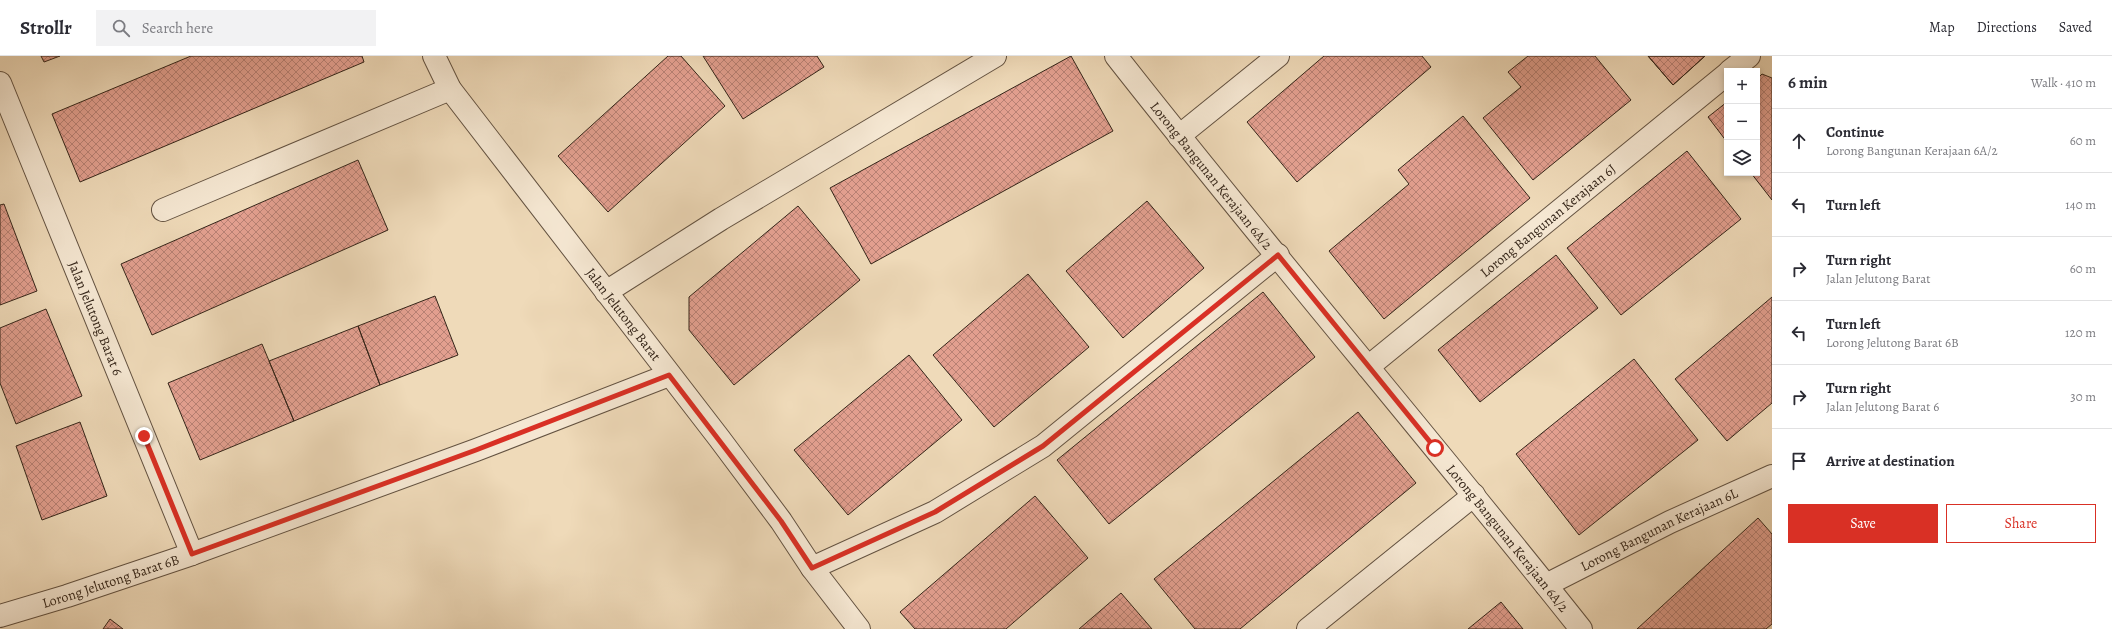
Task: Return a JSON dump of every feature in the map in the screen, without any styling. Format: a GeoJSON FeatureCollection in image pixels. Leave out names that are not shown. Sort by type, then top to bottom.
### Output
{"type":"FeatureCollection","features":[{"type":"Feature","properties":{"kind":"street","name":"Jalan Jelutong Barat"},"geometry":{"type":"LineString","coordinates":[[434,56],[450,89],[781,521],[812,568],[859,629]]}},
{"type":"Feature","properties":{"kind":"street"},"geometry":{"type":"LineString","coordinates":[[606,292],[721,219],[995,56]]}},
{"type":"Feature","properties":{"kind":"street","name":"Lorong Bangunan Kerajaan 6A/2"},"geometry":{"type":"LineString","coordinates":[[1116,56],[1179,136],[1474,495],[1581,629]]}},
{"type":"Feature","properties":{"kind":"street"},"geometry":{"type":"LineString","coordinates":[[1179,136],[1278,56]]}},
{"type":"Feature","properties":{"kind":"street"},"geometry":{"type":"LineString","coordinates":[[1734,68],[1749,56]]}},
{"type":"Feature","properties":{"kind":"street","name":"Lorong Bangunan Kerajaan 6J"},"geometry":{"type":"LineString","coordinates":[[1368,367],[1724,76]]}},
{"type":"Feature","properties":{"kind":"street","name":"Jalan Jelutong Barat 6"},"geometry":{"type":"LineString","coordinates":[[0,83],[192,554]]}},
{"type":"Feature","properties":{"kind":"street"},"geometry":{"type":"LineString","coordinates":[[163,210],[450,89]]}},
{"type":"Feature","properties":{"kind":"street"},"geometry":{"type":"LineString","coordinates":[[812,568],[935,512],[1043,446],[1278,255]]}},
{"type":"Feature","properties":{"kind":"street","name":"Lorong Jelutong Barat 6B"},"geometry":{"type":"LineString","coordinates":[[0,616],[67,596],[192,554],[476,450],[669,375]]}},
{"type":"Feature","properties":{"kind":"street","name":"Lorong Bangunan Kerajaan 6L"},"geometry":{"type":"LineString","coordinates":[[1546,585],[1670,522],[1772,476]]}},
{"type":"Feature","properties":{"kind":"street"},"geometry":{"type":"LineString","coordinates":[[1308,629],[1474,495]]}},
{"type":"Feature","properties":{"kind":"building"},"geometry":{"type":"Polygon","coordinates":[[[41,56],[60,56],[44,62],[41,56]]]}},
{"type":"Feature","properties":{"kind":"building"},"geometry":{"type":"Polygon","coordinates":[[[191,56],[362,56],[364,62],[80,182],[52,114],[191,56]]]}},
{"type":"Feature","properties":{"kind":"building"},"geometry":{"type":"Polygon","coordinates":[[[668,56],[681,56],[725,106],[608,212],[558,156],[668,56]]]}},
{"type":"Feature","properties":{"kind":"building"},"geometry":{"type":"Polygon","coordinates":[[[703,56],[817,56],[824,67],[743,119],[703,56]]]}},
{"type":"Feature","properties":{"kind":"building"},"geometry":{"type":"Polygon","coordinates":[[[1071,56],[1113,131],[871,264],[830,188],[1071,56]]]}},
{"type":"Feature","properties":{"kind":"building"},"geometry":{"type":"Polygon","coordinates":[[[1324,56],[1422,56],[1431,67],[1297,182],[1247,122],[1324,56]]]}},
{"type":"Feature","properties":{"kind":"building"},"geometry":{"type":"Polygon","coordinates":[[[1528,56],[1595,56],[1631,100],[1533,180],[1483,118],[1521,87],[1508,72],[1528,56]]]}},
{"type":"Feature","properties":{"kind":"building"},"geometry":{"type":"Polygon","coordinates":[[[1648,56],[1705,56],[1673,85],[1648,56]]]}},
{"type":"Feature","properties":{"kind":"building"},"geometry":{"type":"Polygon","coordinates":[[[1648,56],[1705,56],[1673,85],[1648,56]]]}},
{"type":"Feature","properties":{"kind":"building"},"geometry":{"type":"Polygon","coordinates":[[[1762,74],[1772,78],[1772,200],[1753,176],[1760,176],[1760,76],[1762,74]]]}},
{"type":"Feature","properties":{"kind":"building"},"geometry":{"type":"Polygon","coordinates":[[[1724,104],[1724,138],[1708,117],[1724,104]]]}},
{"type":"Feature","properties":{"kind":"building"},"geometry":{"type":"Polygon","coordinates":[[[1463,116],[1530,198],[1384,319],[1329,251],[1409,184],[1398,170],[1463,116]]]}},
{"type":"Feature","properties":{"kind":"building"},"geometry":{"type":"Polygon","coordinates":[[[1687,151],[1741,219],[1621,315],[1567,248],[1687,151]]]}},
{"type":"Feature","properties":{"kind":"building"},"geometry":{"type":"Polygon","coordinates":[[[358,160],[388,230],[152,335],[121,264],[358,160]]]}},
{"type":"Feature","properties":{"kind":"building"},"geometry":{"type":"Polygon","coordinates":[[[1147,201],[1204,268],[1123,338],[1066,271],[1147,201]]]}},
{"type":"Feature","properties":{"kind":"building"},"geometry":{"type":"Polygon","coordinates":[[[4,204],[37,291],[0,305],[0,205],[4,204]]]}},
{"type":"Feature","properties":{"kind":"building"},"geometry":{"type":"Polygon","coordinates":[[[798,206],[860,280],[734,385],[689,330],[689,297],[798,206]]]}},
{"type":"Feature","properties":{"kind":"building"},"geometry":{"type":"Polygon","coordinates":[[[1556,255],[1598,308],[1480,402],[1438,350],[1556,255]]]}},
{"type":"Feature","properties":{"kind":"building"},"geometry":{"type":"Polygon","coordinates":[[[1028,274],[1089,347],[994,427],[933,355],[1028,274]]]}},
{"type":"Feature","properties":{"kind":"building"},"geometry":{"type":"Polygon","coordinates":[[[1263,292],[1315,357],[1109,524],[1057,460],[1263,292]]]}},
{"type":"Feature","properties":{"kind":"building"},"geometry":{"type":"Polygon","coordinates":[[[435,296],[458,355],[380,385],[358,326],[435,296]]]}},
{"type":"Feature","properties":{"kind":"building"},"geometry":{"type":"Polygon","coordinates":[[[1772,297],[1772,403],[1727,441],[1675,379],[1772,297]]]}},
{"type":"Feature","properties":{"kind":"building"},"geometry":{"type":"Polygon","coordinates":[[[46,309],[82,396],[16,424],[0,383],[0,328],[46,309]]]}},
{"type":"Feature","properties":{"kind":"building"},"geometry":{"type":"Polygon","coordinates":[[[358,326],[380,385],[294,421],[269,361],[358,326]]]}},
{"type":"Feature","properties":{"kind":"building"},"geometry":{"type":"Polygon","coordinates":[[[262,344],[294,421],[200,460],[168,383],[262,344]]]}},
{"type":"Feature","properties":{"kind":"building"},"geometry":{"type":"Polygon","coordinates":[[[909,355],[962,420],[848,515],[794,450],[909,355]]]}},
{"type":"Feature","properties":{"kind":"building"},"geometry":{"type":"Polygon","coordinates":[[[1634,359],[1698,440],[1579,535],[1516,454],[1634,359]]]}},
{"type":"Feature","properties":{"kind":"building"},"geometry":{"type":"Polygon","coordinates":[[[1358,412],[1416,483],[1240,629],[1195,629],[1154,579],[1358,412]]]}},
{"type":"Feature","properties":{"kind":"building"},"geometry":{"type":"Polygon","coordinates":[[[80,422],[107,496],[42,520],[16,446],[80,422]]]}},
{"type":"Feature","properties":{"kind":"building"},"geometry":{"type":"Polygon","coordinates":[[[1035,496],[1088,558],[1006,629],[915,629],[900,612],[1035,496]]]}},
{"type":"Feature","properties":{"kind":"building"},"geometry":{"type":"Polygon","coordinates":[[[1758,518],[1772,534],[1772,624],[1766,629],[1637,629],[1758,518]]]}},
{"type":"Feature","properties":{"kind":"building"},"geometry":{"type":"Polygon","coordinates":[[[1121,593],[1152,629],[1079,629],[1121,593]]]}},
{"type":"Feature","properties":{"kind":"building"},"geometry":{"type":"Polygon","coordinates":[[[1501,602],[1523,629],[1468,629],[1501,602]]]}},
{"type":"Feature","properties":{"kind":"building"},"geometry":{"type":"Polygon","coordinates":[[[110,619],[123,629],[103,629],[110,619]]]}},
{"type":"Feature","properties":{"kind":"route"},"geometry":{"type":"LineString","coordinates":[[144,436],[192,554],[283,519],[476,450],[669,375],[719,438],[781,521],[812,568],[935,512],[1043,446],[1278,255],[1435,448]]}}]}
